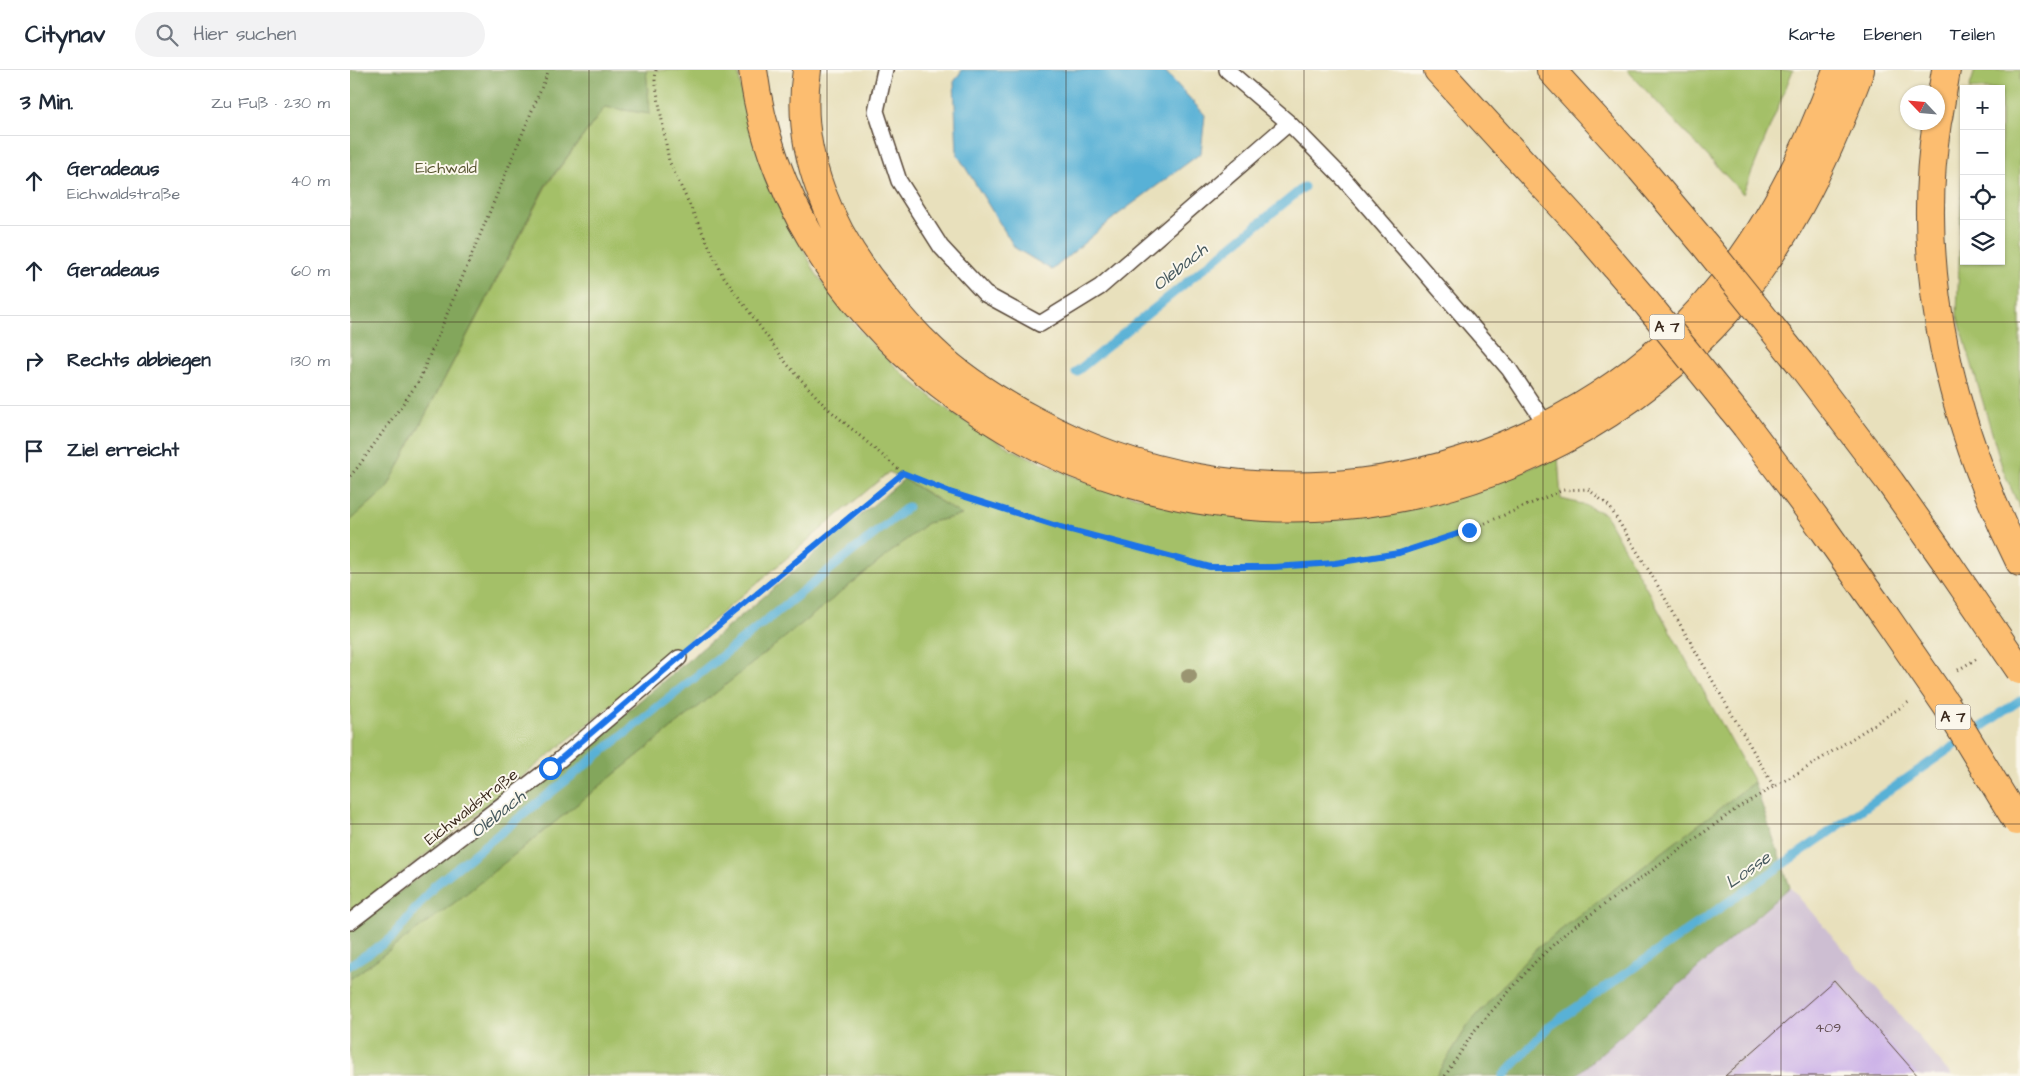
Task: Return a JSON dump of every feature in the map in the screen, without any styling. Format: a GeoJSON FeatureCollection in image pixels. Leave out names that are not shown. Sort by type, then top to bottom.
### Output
{"type":"FeatureCollection","features":[{"type":"Feature","properties":{"kind":"highway"},"geometry":{"type":"LineString","coordinates":[[753,70],[757,97],[774,160],[798,213],[824,260],[860,307],[886,336],[921,369],[960,399],[1000,426],[1043,449],[1088,469],[1134,484],[1181,496],[1229,504],[1278,508],[1326,507],[1375,502],[1423,493],[1470,480],[1516,463],[1560,443],[1602,418],[1642,390],[1680,359],[1714,325],[1746,288],[1775,249],[1800,207],[1823,160],[1860,70]]}},
{"type":"Feature","properties":{"kind":"highway"},"geometry":{"type":"LineString","coordinates":[[807,70],[805,125],[812,164],[824,201],[846,244],[872,284],[935,353],[1003,403],[1052,430],[1095,450],[1140,465],[1185,476],[1278,487],[1372,482],[1418,473],[1463,460],[1508,444],[1547,426],[1591,400],[1652,356],[1700,311],[1730,275],[1757,237],[1781,197],[1820,118],[1837,70]]}},
{"type":"Feature","properties":{"kind":"highway"},"geometry":{"type":"LineString","coordinates":[[1551,70],[1641,169],[1800,363],[1890,482],[2020,670]]}},
{"type":"Feature","properties":{"kind":"highway"},"geometry":{"type":"LineString","coordinates":[[1944,85],[1946,70]]}},
{"type":"Feature","properties":{"kind":"highway","name":"A 7"},"geometry":{"type":"LineString","coordinates":[[1440,74],[1585,230],[1746,426],[1824,530],[1947,706],[2019,824]]}},
{"type":"Feature","properties":{"kind":"highway"},"geometry":{"type":"LineString","coordinates":[[1936,130],[1930,201],[1931,262],[1939,321],[1957,400],[1998,519],[2020,562]]}},
{"type":"Feature","properties":{"kind":"lane"},"geometry":{"type":"LineString","coordinates":[[885,70],[876,111],[899,181],[941,247],[985,294],[1040,324],[1100,287],[1289,123]]}},
{"type":"Feature","properties":{"kind":"lane"},"geometry":{"type":"LineString","coordinates":[[1226,70],[1289,123],[1343,178],[1509,369],[1547,426]]}},
{"type":"Feature","properties":{"kind":"lane","name":"Eichwaldstraße"},"geometry":{"type":"LineString","coordinates":[[350,922],[550,768],[679,658]]}},
{"type":"Feature","properties":{"kind":"path"},"geometry":{"type":"LineString","coordinates":[[350,476],[419,380],[549,70]]}},
{"type":"Feature","properties":{"kind":"path"},"geometry":{"type":"LineString","coordinates":[[656,70],[655,80],[669,161],[722,274],[787,364],[825,406],[903,473],[950,492],[1060,527],[1210,567],[1274,567],[1335,563],[1399,553],[1469,530],[1563,490],[1588,489],[1610,506],[1774,787]]}},
{"type":"Feature","properties":{"kind":"path"},"geometry":{"type":"LineString","coordinates":[[679,658],[903,473]]}},
{"type":"Feature","properties":{"kind":"path"},"geometry":{"type":"LineString","coordinates":[[1955,672],[1979,656]]}},
{"type":"Feature","properties":{"kind":"path"},"geometry":{"type":"LineString","coordinates":[[1445,1076],[1475,1030],[1536,961],[1568,931],[1739,807],[1808,767],[1914,699]]}},
{"type":"Feature","properties":{"kind":"shaded area"},"geometry":{"type":"Polygon","coordinates":[[[1790,887],[1952,1076],[1575,1076],[1790,887]]]}},
{"type":"Feature","properties":{"kind":"green space","name":"Eichwald"},"geometry":{"type":"Polygon","coordinates":[[[350,70],[646,70],[650,114],[605,107],[545,186],[387,488],[350,521],[350,70]]]}},
{"type":"Feature","properties":{"kind":"green space"},"geometry":{"type":"Polygon","coordinates":[[[646,70],[738,70],[742,94],[774,191],[815,272],[856,327],[905,376],[952,413],[1011,449],[1072,476],[1138,497],[1475,490],[1558,457],[1561,499],[1582,504],[1605,514],[1754,782],[1536,949],[1469,1024],[1436,1076],[350,1076],[350,979],[458,900],[927,523],[962,515],[905,479],[889,472],[630,690],[350,915],[350,521],[387,488],[546,186],[605,107],[650,114],[646,70]]]}},
{"type":"Feature","properties":{"kind":"green space"},"geometry":{"type":"Polygon","coordinates":[[[1627,70],[1793,70],[1743,194],[1627,70]]]}},
{"type":"Feature","properties":{"kind":"green space"},"geometry":{"type":"Polygon","coordinates":[[[1975,70],[2020,70],[2020,509],[2003,470],[1957,314],[1960,239],[1960,265],[2005,265],[2005,85],[1970,85],[1975,70]]]}},
{"type":"Feature","properties":{"kind":"green space"},"geometry":{"type":"Polygon","coordinates":[[[904,479],[962,515],[927,523],[458,900],[350,979],[350,930],[555,772],[904,479]]]}},
{"type":"Feature","properties":{"kind":"green space"},"geometry":{"type":"Polygon","coordinates":[[[1754,782],[1790,887],[1575,1076],[1436,1076],[1469,1024],[1536,949],[1754,782]]]}},
{"type":"Feature","properties":{"kind":"water"},"geometry":{"type":"Polygon","coordinates":[[[962,70],[1164,70],[1205,115],[1201,153],[1116,216],[1052,270],[1015,248],[957,154],[954,82],[962,70]]]}},
{"type":"Feature","properties":{"kind":"building"},"geometry":{"type":"Polygon","coordinates":[[[1834,980],[1918,1076],[1725,1076],[1834,980]]]}},
{"type":"Feature","properties":{"kind":"waterway","name":"Olebach"},"geometry":{"type":"LineString","coordinates":[[1076,372],[1304,187]]}},
{"type":"Feature","properties":{"kind":"waterway","name":"Olebach"},"geometry":{"type":"LineString","coordinates":[[350,965],[392,938],[434,886],[908,507]]}},
{"type":"Feature","properties":{"kind":"waterway","name":"Losse"},"geometry":{"type":"LineString","coordinates":[[1503,1076],[1551,1025],[2020,700]]}},
{"type":"Feature","properties":{"kind":"route"},"geometry":{"type":"LineString","coordinates":[[550,768],[679,658],[903,473],[950,492],[1060,527],[1210,567],[1274,567],[1335,563],[1399,553],[1469,530]]}}]}
